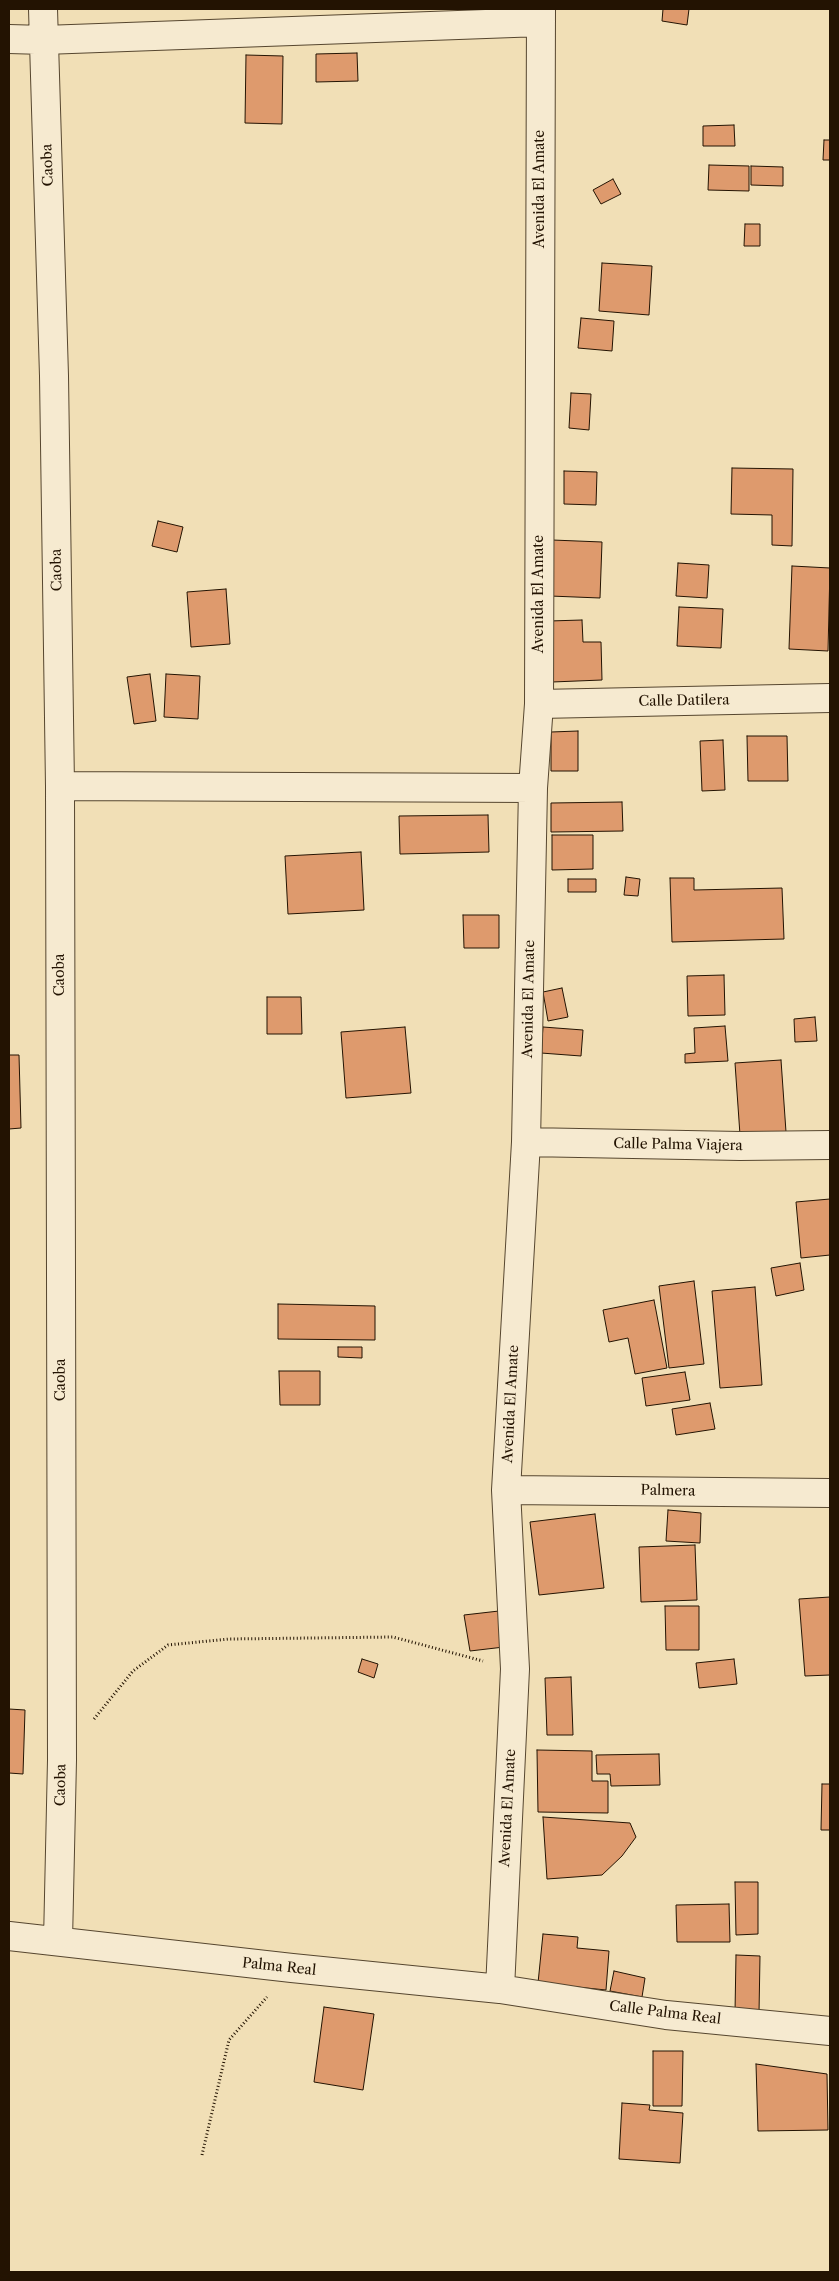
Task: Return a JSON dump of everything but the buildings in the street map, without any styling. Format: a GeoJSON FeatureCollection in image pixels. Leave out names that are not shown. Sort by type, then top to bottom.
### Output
{"type":"FeatureCollection","features":[{"type":"Feature","properties":{"kind":"street","name":"Caoba"},"geometry":{"type":"LineString","coordinates":[[43,9],[54,376],[60,786],[62,1760],[58,1941]]}},
{"type":"Feature","properties":{"kind":"street"},"geometry":{"type":"LineString","coordinates":[[9,39],[44,40],[541,15]]}},
{"type":"Feature","properties":{"kind":"street","name":"Avenida El Amate"},"geometry":{"type":"LineString","coordinates":[[500,1989],[515,1669],[506,1490],[526,1142],[533,788],[539,704],[541,15]]}},
{"type":"Feature","properties":{"kind":"street","name":"Calle Datilera"},"geometry":{"type":"LineString","coordinates":[[539,704],[830,698]]}},
{"type":"Feature","properties":{"kind":"street"},"geometry":{"type":"LineString","coordinates":[[60,786],[533,788]]}},
{"type":"Feature","properties":{"kind":"street","name":"Calle Palma Viajera"},"geometry":{"type":"LineString","coordinates":[[526,1142],[740,1146],[830,1145]]}},
{"type":"Feature","properties":{"kind":"street","name":"Palmera"},"geometry":{"type":"LineString","coordinates":[[506,1490],[830,1493]]}},
{"type":"Feature","properties":{"kind":"street","name":"Palma Real"},"geometry":{"type":"LineString","coordinates":[[9,1936],[500,1989]]}},
{"type":"Feature","properties":{"kind":"street","name":"Calle Palma Real"},"geometry":{"type":"LineString","coordinates":[[500,1989],[666,2014],[830,2031]]}},
{"type":"Feature","properties":{"kind":"path"},"geometry":{"type":"LineString","coordinates":[[91,1723],[133,1671],[168,1645],[229,1639],[393,1637],[515,1669]]}},
{"type":"Feature","properties":{"kind":"path"},"geometry":{"type":"LineString","coordinates":[[202,2155],[229,2040],[292,1968]]}}]}
